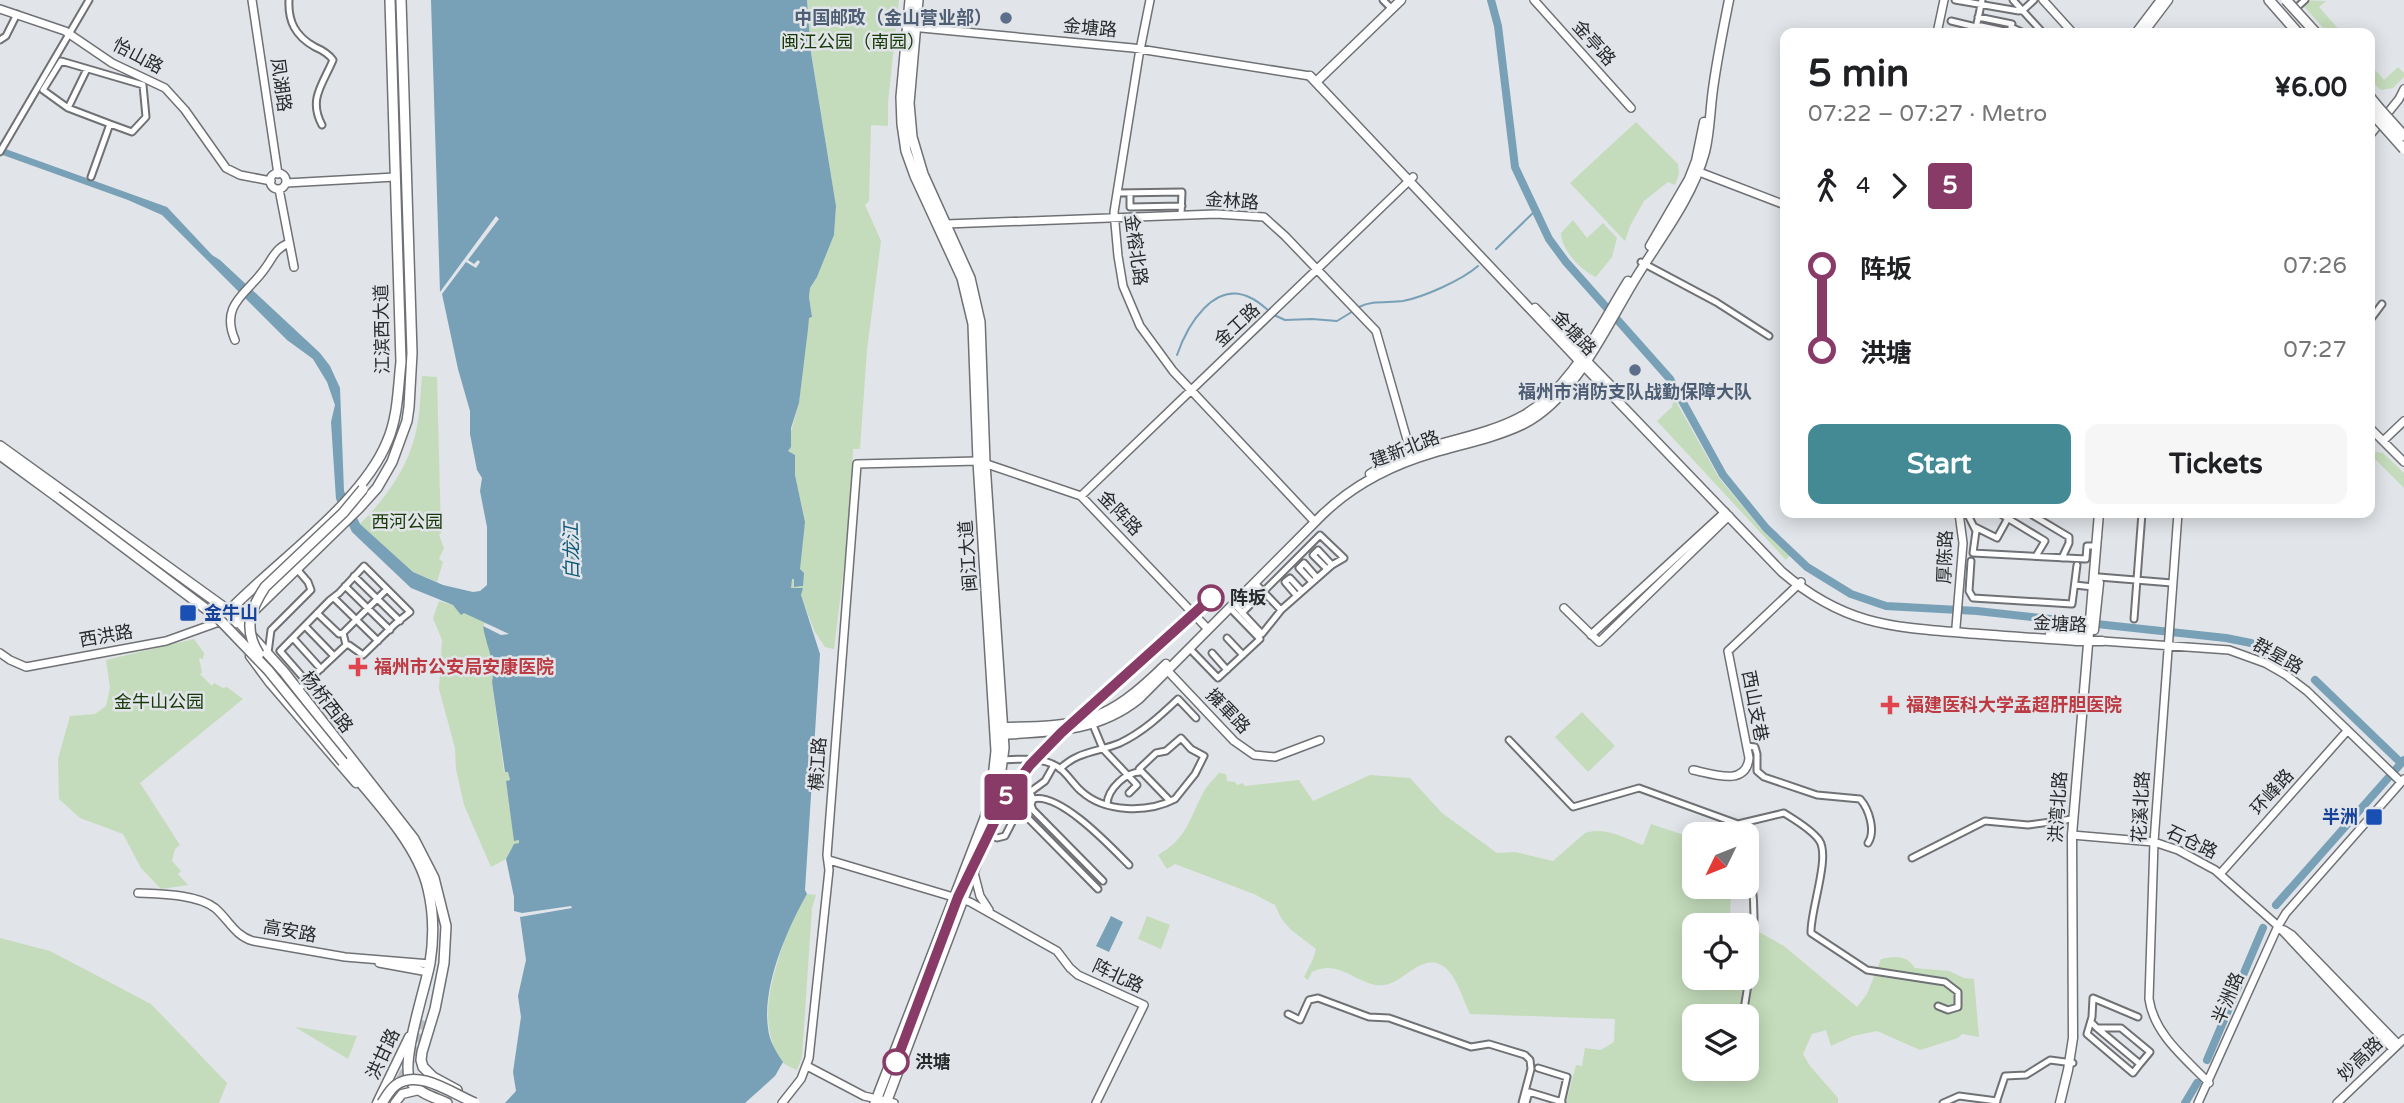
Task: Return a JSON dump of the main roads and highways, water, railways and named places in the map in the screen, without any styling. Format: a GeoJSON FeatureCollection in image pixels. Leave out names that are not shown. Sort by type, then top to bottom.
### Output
{"type":"FeatureCollection","features":[{"type":"Feature","properties":{"kind":"main road","name":"江滨西大道"},"geometry":{"type":"LineString","coordinates":[[219,622],[242,597],[351,496],[373,468],[387,444],[395,414],[401,362],[390,0]]}},
{"type":"Feature","properties":{"kind":"main road","name":"江滨西大道"},"geometry":{"type":"LineString","coordinates":[[240,623],[377,488],[395,454],[407,421],[412,353],[401,0]]}},
{"type":"Feature","properties":{"kind":"main road","name":"闽江大道"},"geometry":{"type":"LineString","coordinates":[[910,0],[912,27],[909,103],[912,137],[923,174],[971,278],[978,307],[982,348],[981,462]]}},
{"type":"Feature","properties":{"kind":"main road","name":"闽江大道"},"geometry":{"type":"LineString","coordinates":[[918,0],[901,97],[904,139],[915,176],[957,267],[969,300],[975,347],[1004,760],[996,807],[988,833],[974,869],[958,897]]}},
{"type":"Feature","properties":{"kind":"main road"},"geometry":{"type":"LineString","coordinates":[[1390,4],[1401,0]]}},
{"type":"Feature","properties":{"kind":"main road","name":"建新北路"},"geometry":{"type":"LineString","coordinates":[[1000,731],[1060,731],[1093,725],[1132,705],[1205,626],[1340,493],[1364,477],[1412,456],[1524,415],[1557,388],[1582,360],[1643,263],[1696,171],[1729,0]]}},
{"type":"Feature","properties":{"kind":"main road"},"geometry":{"type":"LineString","coordinates":[[2140,28],[2161,0]]}},
{"type":"Feature","properties":{"kind":"main road"},"geometry":{"type":"LineString","coordinates":[[2147,28],[2168,0]]}},
{"type":"Feature","properties":{"kind":"main road"},"geometry":{"type":"LineString","coordinates":[[2266,0],[2292,28]]}},
{"type":"Feature","properties":{"kind":"main road"},"geometry":{"type":"LineString","coordinates":[[2285,0],[2310,28]]}},
{"type":"Feature","properties":{"kind":"main road"},"geometry":{"type":"LineString","coordinates":[[2285,0],[2310,28]]}},
{"type":"Feature","properties":{"kind":"main road","name":"金塘路"},"geometry":{"type":"LineString","coordinates":[[1390,4],[1314,78],[1727,514],[1799,583],[1819,600],[1846,614],[1881,625],[2093,640]]}},
{"type":"Feature","properties":{"kind":"main road"},"geometry":{"type":"LineString","coordinates":[[2375,100],[2404,130]]}},
{"type":"Feature","properties":{"kind":"main road"},"geometry":{"type":"LineString","coordinates":[[2375,101],[2404,136]]}},
{"type":"Feature","properties":{"kind":"main road"},"geometry":{"type":"LineString","coordinates":[[2375,118],[2404,150]]}},
{"type":"Feature","properties":{"kind":"main road"},"geometry":{"type":"LineString","coordinates":[[2375,119],[2404,150]]}},
{"type":"Feature","properties":{"kind":"main road","name":"金塘路"},"geometry":{"type":"LineString","coordinates":[[1582,360],[1799,583],[1831,601],[1867,616],[1896,623],[2078,636],[2093,640]]}},
{"type":"Feature","properties":{"kind":"main road"},"geometry":{"type":"LineString","coordinates":[[387,444],[394,445],[395,454]]}},
{"type":"Feature","properties":{"kind":"main road","name":"杨桥西路"},"geometry":{"type":"LineString","coordinates":[[0,446],[229,611],[268,653],[414,839],[434,877],[446,926],[444,963],[421,1060],[423,1067],[433,1077],[484,1103]]}},
{"type":"Feature","properties":{"kind":"main road"},"geometry":{"type":"LineString","coordinates":[[1,456],[219,622],[377,806]]}},
{"type":"Feature","properties":{"kind":"main road","name":"杨桥西路"},"geometry":{"type":"LineString","coordinates":[[1,456],[202,605],[241,640],[343,762],[409,847],[427,885],[433,923],[422,1018]]}},
{"type":"Feature","properties":{"kind":"main road"},"geometry":{"type":"LineString","coordinates":[[281,687],[250,638],[249,620],[256,601],[265,587],[343,513],[363,489],[373,468]]}},
{"type":"Feature","properties":{"kind":"main road","name":"洪湾北路"},"geometry":{"type":"LineString","coordinates":[[2074,835],[2093,640],[2093,587],[2100,518]]}},
{"type":"Feature","properties":{"kind":"main road","name":"洪湾北路"},"geometry":{"type":"LineString","coordinates":[[2092,623],[2099,577],[2101,518]]}},
{"type":"Feature","properties":{"kind":"main road","name":"建新北路"},"geometry":{"type":"LineString","coordinates":[[1000,731],[1055,726],[1091,719],[1127,700],[1189,648],[1287,551],[1313,520]]}},
{"type":"Feature","properties":{"kind":"main road"},"geometry":{"type":"LineString","coordinates":[[219,622],[240,623]]}},
{"type":"Feature","properties":{"kind":"main road","name":"洪湾北路"},"geometry":{"type":"LineString","coordinates":[[2062,1103],[2078,1019],[2073,819],[2093,640]]}},
{"type":"Feature","properties":{"kind":"main road","name":"闽江大道"},"geometry":{"type":"LineString","coordinates":[[884,1102],[988,808],[1000,731]]}},
{"type":"Feature","properties":{"kind":"main road"},"geometry":{"type":"LineString","coordinates":[[439,897],[443,930],[439,968],[407,1060],[409,1081],[419,1090],[444,1101]]}},
{"type":"Feature","properties":{"kind":"main road","name":"洪甘路"},"geometry":{"type":"LineString","coordinates":[[377,1103],[422,1018]]}},
{"type":"Feature","properties":{"kind":"main road"},"geometry":{"type":"LineString","coordinates":[[382,1103],[395,1086],[413,1079],[428,1082],[475,1103]]}},
{"type":"Feature","properties":{"kind":"main road"},"geometry":{"type":"LineString","coordinates":[[386,1087],[394,1087],[399,1092],[396,1102]]}},
{"type":"Feature","properties":{"kind":"main road","name":"洪甘路"},"geometry":{"type":"LineString","coordinates":[[396,1102],[405,1092],[419,1090]]}},
{"type":"Feature","properties":{"kind":"water","name":"白龙江"},"geometry":{"type":"Polygon","coordinates":[[[431,0],[807,0],[811,53],[836,206],[834,235],[810,288],[812,317],[809,318],[799,403],[791,428],[791,447],[788,451],[795,455],[795,475],[805,522],[800,569],[804,573],[803,586],[794,587],[792,579],[791,588],[803,588],[801,595],[820,654],[805,890],[807,894],[784,941],[769,994],[769,1032],[773,1046],[783,1062],[775,1076],[745,1103],[505,1103],[516,1091],[513,1072],[521,1017],[518,996],[526,960],[520,917],[572,908],[522,913],[514,911],[514,897],[506,859],[519,840],[514,841],[506,781],[510,780],[508,772],[505,772],[492,682],[492,661],[483,626],[501,635],[509,634],[464,613],[461,615],[453,605],[411,588],[352,532],[336,499],[331,422],[335,405],[327,382],[313,359],[287,340],[162,215],[0,154],[0,147],[167,207],[212,255],[320,353],[330,366],[340,388],[344,491],[360,524],[413,572],[443,585],[473,592],[480,591],[487,585],[487,527],[480,491],[482,478],[477,470],[470,434],[470,411],[442,294],[466,262],[476,268],[480,262],[478,260],[474,264],[468,260],[499,219],[496,216],[440,292],[431,0]]]}},
{"type":"Feature","properties":{"kind":"water"},"geometry":{"type":"Polygon","coordinates":[[[1111,916],[1123,922],[1109,952],[1096,946],[1111,916]]]}},
{"type":"Feature","properties":{"kind":"waterway"},"geometry":{"type":"LineString","coordinates":[[1491,0],[1498,26],[1515,167],[1549,239],[1566,262],[1670,379],[1723,475],[1766,528],[1807,567],[1851,594],[1886,606],[1977,611],[2251,643]]}},
{"type":"Feature","properties":{"kind":"waterway"},"geometry":{"type":"LineString","coordinates":[[1496,249],[1535,211]]}},
{"type":"Feature","properties":{"kind":"waterway"},"geometry":{"type":"LineString","coordinates":[[1359,307],[1421,296],[1453,282],[1478,266]]}},
{"type":"Feature","properties":{"kind":"waterway"},"geometry":{"type":"LineString","coordinates":[[1177,355],[1195,319],[1214,300],[1225,295],[1238,294],[1254,299],[1269,311]]}},
{"type":"Feature","properties":{"kind":"waterway"},"geometry":{"type":"LineString","coordinates":[[1274,315],[1285,320],[1337,321],[1355,310]]}},
{"type":"Feature","properties":{"kind":"waterway"},"geometry":{"type":"LineString","coordinates":[[2315,680],[2401,763]]}},
{"type":"Feature","properties":{"kind":"waterway"},"geometry":{"type":"LineString","coordinates":[[2276,905],[2404,760]]}},
{"type":"Feature","properties":{"kind":"waterway"},"geometry":{"type":"LineString","coordinates":[[2207,1060],[2263,928]]}},
{"type":"Feature","properties":{"kind":"waterway"},"geometry":{"type":"LineString","coordinates":[[2185,1103],[2197,1083]]}},
{"type":"Feature","properties":{"kind":"tunnel"},"geometry":{"type":"LineString","coordinates":[[388,1103],[410,1062],[427,1018]]}},
{"type":"Feature","properties":{"kind":"metro line","name":"5"},"geometry":{"type":"LineString","coordinates":[[896,1062],[958,897],[1007,796],[1030,765],[1061,733],[1211,598]]}},
{"type":"Feature","properties":{"kind":"place","name":"中国邮政（金山营业部）"},"geometry":{"type":"Point","coordinates":[1006,18]}},
{"type":"Feature","properties":{"kind":"place","name":"福州市消防支队战勤保障大队"},"geometry":{"type":"Point","coordinates":[1635,370]}},
{"type":"Feature","properties":{"kind":"place","name":"阵坂"},"geometry":{"type":"Point","coordinates":[1211,598]}},
{"type":"Feature","properties":{"kind":"place","name":"金牛山"},"geometry":{"type":"Point","coordinates":[188,613]}},
{"type":"Feature","properties":{"kind":"place","name":"福州市公安局安康医院"},"geometry":{"type":"Point","coordinates":[358,667]}},
{"type":"Feature","properties":{"kind":"place","name":"福建医科大学孟超肝胆医院"},"geometry":{"type":"Point","coordinates":[1890,705]}},
{"type":"Feature","properties":{"kind":"place","name":"半洲"},"geometry":{"type":"Point","coordinates":[2374,817]}},
{"type":"Feature","properties":{"kind":"place","name":"洪塘"},"geometry":{"type":"Point","coordinates":[896,1062]}},
{"type":"Feature","properties":{"kind":"park label","name":"闽江公园（南园）"},"geometry":{"type":"Point","coordinates":[853,42]}},
{"type":"Feature","properties":{"kind":"park label","name":"西河公园"},"geometry":{"type":"Point","coordinates":[407,522]}},
{"type":"Feature","properties":{"kind":"park label","name":"金牛山公园"},"geometry":{"type":"Point","coordinates":[159,702]}}]}
